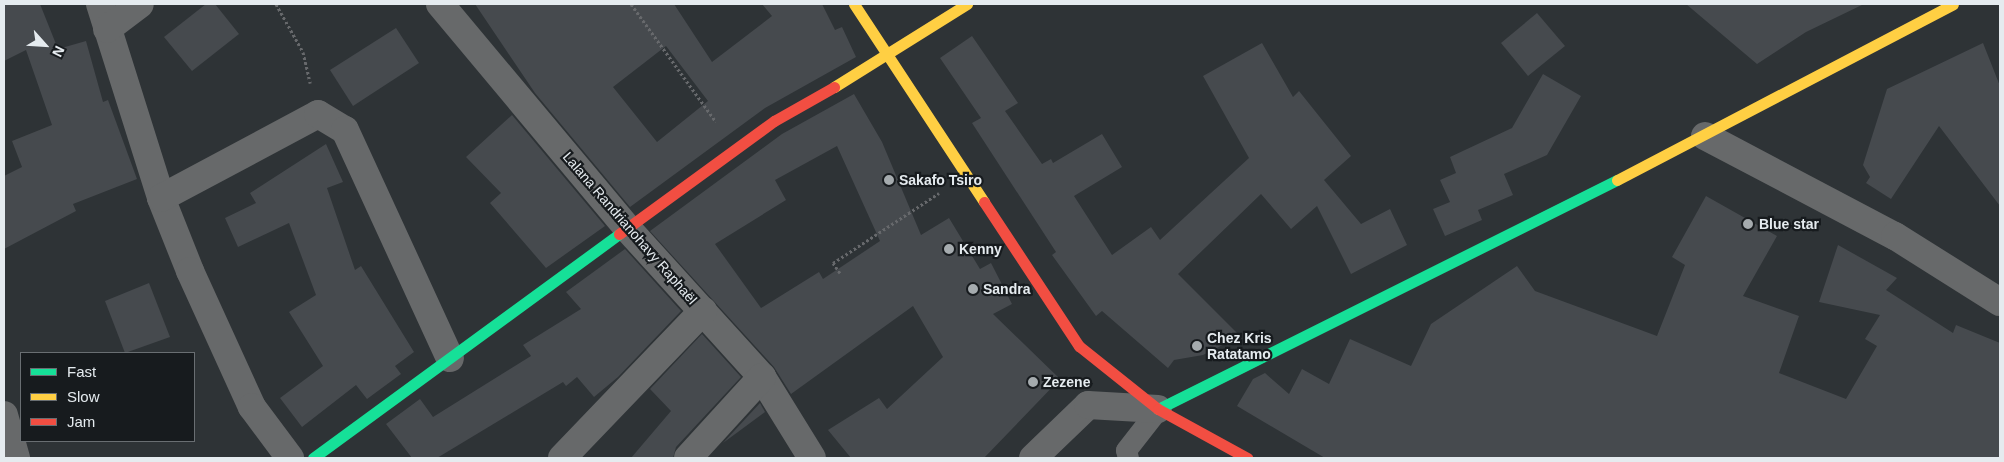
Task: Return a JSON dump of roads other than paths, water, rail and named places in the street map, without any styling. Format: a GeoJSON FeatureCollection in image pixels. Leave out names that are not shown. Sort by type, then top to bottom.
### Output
{"type":"FeatureCollection","features":[{"type":"Feature","properties":{"kind":"street"},"geometry":{"type":"LineString","coordinates":[[140,4],[104,16],[161,198],[252,407],[290,458]]}},
{"type":"Feature","properties":{"kind":"street","name":"Lalana Randrianohavy Raphaël"},"geometry":{"type":"LineString","coordinates":[[440,4],[627,228],[762,377],[812,458]]}},
{"type":"Feature","properties":{"kind":"street"},"geometry":{"type":"LineString","coordinates":[[854,4],[886,58],[1079,346],[1158,409],[1247,458]]}},
{"type":"Feature","properties":{"kind":"street"},"geometry":{"type":"LineString","coordinates":[[313,458],[774,121],[886,58],[967,4]]}},
{"type":"Feature","properties":{"kind":"street"},"geometry":{"type":"LineString","coordinates":[[1033,458],[1088,405],[1158,409],[1705,136],[1953,4]]}},
{"type":"Feature","properties":{"kind":"street"},"geometry":{"type":"LineString","coordinates":[[161,198],[318,114],[345,130],[450,358]]}},
{"type":"Feature","properties":{"kind":"street"},"geometry":{"type":"LineString","coordinates":[[1705,136],[1895,236],[2000,302]]}},
{"type":"Feature","properties":{"kind":"street"},"geometry":{"type":"LineString","coordinates":[[562,458],[703,311]]}},
{"type":"Feature","properties":{"kind":"street"},"geometry":{"type":"LineString","coordinates":[[688,458],[762,377]]}},
{"type":"Feature","properties":{"kind":"street"},"geometry":{"type":"LineString","coordinates":[[4,415],[16,458]]}},
{"type":"Feature","properties":{"kind":"lane"},"geometry":{"type":"LineString","coordinates":[[1128,458],[1126,450],[1158,409]]}},
{"type":"Feature","properties":{"kind":"place","name":"Sakafo Tsiro"},"geometry":{"type":"Point","coordinates":[889,180]}},
{"type":"Feature","properties":{"kind":"place","name":"Blue star"},"geometry":{"type":"Point","coordinates":[1748,224]}},
{"type":"Feature","properties":{"kind":"place","name":"Kenny"},"geometry":{"type":"Point","coordinates":[949,249]}},
{"type":"Feature","properties":{"kind":"place","name":"Sandra"},"geometry":{"type":"Point","coordinates":[973,289]}},
{"type":"Feature","properties":{"kind":"place","name":"Chez Kris Ratatamo"},"geometry":{"type":"Point","coordinates":[1197,346]}},
{"type":"Feature","properties":{"kind":"place","name":"Zezene"},"geometry":{"type":"Point","coordinates":[1033,382]}}]}
